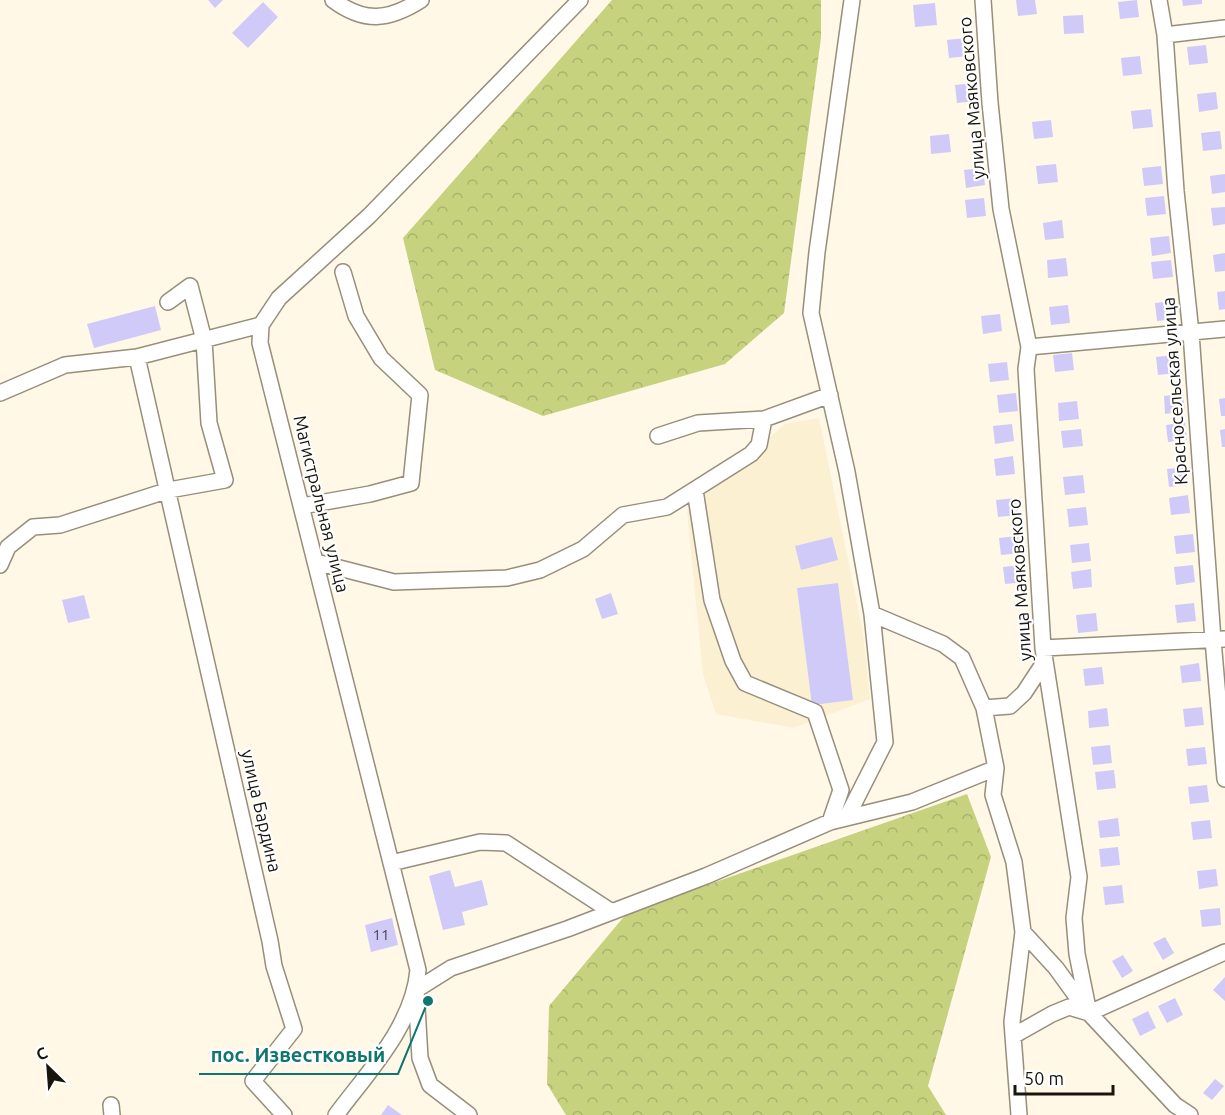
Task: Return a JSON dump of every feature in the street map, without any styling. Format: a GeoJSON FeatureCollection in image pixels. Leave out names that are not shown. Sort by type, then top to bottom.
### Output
{"type":"FeatureCollection","features":[{"type":"Feature","properties":{"kind":"street"},"geometry":{"type":"LineString","coordinates":[[333,0],[348,11],[370,18],[392,14],[420,0]]}},
{"type":"Feature","properties":{"kind":"street"},"geometry":{"type":"LineString","coordinates":[[0,393],[65,365],[137,357],[261,325],[279,298],[369,216],[580,0]]}},
{"type":"Feature","properties":{"kind":"street"},"geometry":{"type":"LineString","coordinates":[[847,817],[885,742],[872,614],[847,472],[811,313],[817,252],[852,0]]}},
{"type":"Feature","properties":{"kind":"street","name":"улица Маяковского"},"geometry":{"type":"LineString","coordinates":[[983,0],[990,104],[1001,209],[1029,347],[1026,369],[1044,654],[1078,877],[1074,918],[1077,954],[1089,1013]]}},
{"type":"Feature","properties":{"kind":"street","name":"Красносельская улица"},"geometry":{"type":"LineString","coordinates":[[1160,0],[1219,639],[1225,779]]}},
{"type":"Feature","properties":{"kind":"street"},"geometry":{"type":"LineString","coordinates":[[1165,35],[1225,28]]}},
{"type":"Feature","properties":{"kind":"street"},"geometry":{"type":"LineString","coordinates":[[302,506],[370,494],[411,483],[420,395],[381,358],[356,316],[343,272]]}},
{"type":"Feature","properties":{"kind":"street"},"geometry":{"type":"LineString","coordinates":[[0,565],[8,547],[33,527],[60,525],[169,490],[225,480],[209,423],[204,340],[190,286],[168,302]]}},
{"type":"Feature","properties":{"kind":"street","name":"Магистральная улица"},"geometry":{"type":"LineString","coordinates":[[261,325],[260,343],[417,970],[416,990],[409,1010],[380,1057],[336,1115]]}},
{"type":"Feature","properties":{"kind":"street"},"geometry":{"type":"LineString","coordinates":[[1029,347],[1225,330]]}},
{"type":"Feature","properties":{"kind":"street"},"geometry":{"type":"LineString","coordinates":[[137,357],[169,490]]}},
{"type":"Feature","properties":{"kind":"street"},"geometry":{"type":"LineString","coordinates":[[658,436],[698,423],[764,419],[830,395]]}},
{"type":"Feature","properties":{"kind":"street"},"geometry":{"type":"LineString","coordinates":[[316,562],[394,582],[507,578],[540,570],[583,549],[623,515],[668,507],[751,454],[759,445],[764,419]]}},
{"type":"Feature","properties":{"kind":"street","name":"улица Бардина"},"geometry":{"type":"LineString","coordinates":[[169,490],[274,966],[294,1029],[253,1081],[284,1115]]}},
{"type":"Feature","properties":{"kind":"street"},"geometry":{"type":"LineString","coordinates":[[695,490],[712,600],[733,661],[746,683],[814,712],[841,790],[830,822]]}},
{"type":"Feature","properties":{"kind":"street"},"geometry":{"type":"LineString","coordinates":[[872,614],[943,644],[962,658],[984,708],[996,768],[993,795],[1014,862],[1023,932],[1012,1022],[1019,1115]]}},
{"type":"Feature","properties":{"kind":"street"},"geometry":{"type":"LineString","coordinates":[[984,708],[1010,706],[1024,693],[1044,654],[1219,639]]}},
{"type":"Feature","properties":{"kind":"street"},"geometry":{"type":"LineString","coordinates":[[469,1115],[430,1085],[420,1058],[416,990],[451,968],[612,912],[706,876],[830,822],[912,802],[996,768]]}},
{"type":"Feature","properties":{"kind":"street"},"geometry":{"type":"LineString","coordinates":[[391,863],[480,842],[506,843],[612,912]]}},
{"type":"Feature","properties":{"kind":"street"},"geometry":{"type":"LineString","coordinates":[[1023,932],[1056,968],[1089,1013],[1169,1098],[1190,1115]]}},
{"type":"Feature","properties":{"kind":"street"},"geometry":{"type":"LineString","coordinates":[[1013,1036],[1069,1007],[1089,1013],[1225,952]]}},
{"type":"Feature","properties":{"kind":"shaded area"},"geometry":{"type":"Polygon","coordinates":[[[819,418],[863,633],[870,699],[793,728],[716,714],[703,674],[687,511],[785,424],[819,418]]]}},
{"type":"Feature","properties":{"kind":"green space"},"geometry":{"type":"Polygon","coordinates":[[[612,0],[821,0],[821,38],[784,313],[725,364],[543,416],[435,370],[403,238],[612,0]]]}},
{"type":"Feature","properties":{"kind":"green space"},"geometry":{"type":"Polygon","coordinates":[[[967,794],[991,857],[928,1086],[946,1115],[566,1115],[547,1084],[549,1006],[627,913],[967,794]]]}},
{"type":"Feature","properties":{"kind":"building"},"geometry":{"type":"Polygon","coordinates":[[[208,0],[223,0],[215,8],[208,0]]]}},
{"type":"Feature","properties":{"kind":"building"},"geometry":{"type":"Polygon","coordinates":[[[1016,0],[1035,0],[1037,14],[1018,16],[1016,0]]]}},
{"type":"Feature","properties":{"kind":"building"},"geometry":{"type":"Polygon","coordinates":[[[1137,0],[1139,17],[1120,19],[1118,2],[1137,0]]]}},
{"type":"Feature","properties":{"kind":"building"},"geometry":{"type":"Polygon","coordinates":[[[1182,0],[1202,0],[1202,4],[1183,6],[1182,0]]]}},
{"type":"Feature","properties":{"kind":"building"},"geometry":{"type":"Polygon","coordinates":[[[263,2],[278,17],[248,48],[232,33],[263,2]]]}},
{"type":"Feature","properties":{"kind":"building"},"geometry":{"type":"Polygon","coordinates":[[[935,3],[937,25],[915,27],[913,5],[935,3]]]}},
{"type":"Feature","properties":{"kind":"building"},"geometry":{"type":"Polygon","coordinates":[[[1083,15],[1084,33],[1064,34],[1063,16],[1083,15]]]}},
{"type":"Feature","properties":{"kind":"building"},"geometry":{"type":"Polygon","coordinates":[[[966,38],[968,56],[949,58],[947,40],[966,38]]]}},
{"type":"Feature","properties":{"kind":"building"},"geometry":{"type":"Polygon","coordinates":[[[1206,45],[1208,63],[1189,65],[1187,47],[1206,45]]]}},
{"type":"Feature","properties":{"kind":"building"},"geometry":{"type":"Polygon","coordinates":[[[1140,56],[1142,74],[1123,76],[1121,58],[1140,56]]]}},
{"type":"Feature","properties":{"kind":"building"},"geometry":{"type":"Polygon","coordinates":[[[974,83],[976,101],[957,103],[955,85],[974,83]]]}},
{"type":"Feature","properties":{"kind":"building"},"geometry":{"type":"Polygon","coordinates":[[[1216,92],[1218,109],[1199,112],[1197,94],[1216,92]]]}},
{"type":"Feature","properties":{"kind":"building"},"geometry":{"type":"Polygon","coordinates":[[[1151,109],[1153,127],[1133,129],[1131,111],[1151,109]]]}},
{"type":"Feature","properties":{"kind":"building"},"geometry":{"type":"Polygon","coordinates":[[[1051,120],[1053,137],[1034,139],[1032,122],[1051,120]]]}},
{"type":"Feature","properties":{"kind":"building"},"geometry":{"type":"Polygon","coordinates":[[[1220,131],[1222,149],[1203,151],[1201,133],[1220,131]]]}},
{"type":"Feature","properties":{"kind":"building"},"geometry":{"type":"Polygon","coordinates":[[[949,134],[951,152],[931,154],[930,136],[949,134]]]}},
{"type":"Feature","properties":{"kind":"building"},"geometry":{"type":"Polygon","coordinates":[[[1056,164],[1058,182],[1038,184],[1036,166],[1056,164]]]}},
{"type":"Feature","properties":{"kind":"building"},"geometry":{"type":"Polygon","coordinates":[[[1161,166],[1163,184],[1144,186],[1142,168],[1161,166]]]}},
{"type":"Feature","properties":{"kind":"building"},"geometry":{"type":"Polygon","coordinates":[[[983,168],[985,185],[966,188],[964,170],[983,168]]]}},
{"type":"Feature","properties":{"kind":"building"},"geometry":{"type":"Polygon","coordinates":[[[1225,174],[1225,192],[1212,194],[1210,176],[1225,174]]]}},
{"type":"Feature","properties":{"kind":"building"},"geometry":{"type":"Polygon","coordinates":[[[1164,196],[1166,214],[1147,216],[1145,198],[1164,196]]]}},
{"type":"Feature","properties":{"kind":"building"},"geometry":{"type":"Polygon","coordinates":[[[984,198],[986,216],[967,218],[965,200],[984,198]]]}},
{"type":"Feature","properties":{"kind":"building"},"geometry":{"type":"Polygon","coordinates":[[[1225,207],[1225,224],[1213,226],[1211,208],[1225,207]]]}},
{"type":"Feature","properties":{"kind":"building"},"geometry":{"type":"Polygon","coordinates":[[[1062,220],[1064,238],[1045,240],[1043,223],[1062,220]]]}},
{"type":"Feature","properties":{"kind":"building"},"geometry":{"type":"Polygon","coordinates":[[[1169,236],[1171,253],[1152,256],[1150,238],[1169,236]]]}},
{"type":"Feature","properties":{"kind":"building"},"geometry":{"type":"Polygon","coordinates":[[[1225,253],[1225,271],[1215,272],[1213,255],[1225,253]]]}},
{"type":"Feature","properties":{"kind":"building"},"geometry":{"type":"Polygon","coordinates":[[[1066,258],[1068,276],[1048,278],[1047,260],[1066,258]]]}},
{"type":"Feature","properties":{"kind":"building"},"geometry":{"type":"Polygon","coordinates":[[[1171,260],[1173,277],[1153,279],[1151,262],[1171,260]]]}},
{"type":"Feature","properties":{"kind":"building"},"geometry":{"type":"Polygon","coordinates":[[[1225,291],[1225,309],[1219,310],[1217,292],[1225,291]]]}},
{"type":"Feature","properties":{"kind":"building"},"geometry":{"type":"Polygon","coordinates":[[[1175,301],[1177,319],[1157,321],[1155,303],[1175,301]]]}},
{"type":"Feature","properties":{"kind":"building"},"geometry":{"type":"Polygon","coordinates":[[[1068,305],[1070,323],[1051,325],[1049,307],[1068,305]]]}},
{"type":"Feature","properties":{"kind":"building"},"geometry":{"type":"Polygon","coordinates":[[[155,306],[161,330],[94,348],[87,324],[155,306]]]}},
{"type":"Feature","properties":{"kind":"building"},"geometry":{"type":"Polygon","coordinates":[[[1000,314],[1002,331],[983,334],[981,316],[1000,314]]]}},
{"type":"Feature","properties":{"kind":"building"},"geometry":{"type":"Polygon","coordinates":[[[1072,353],[1074,370],[1055,372],[1053,355],[1072,353]]]}},
{"type":"Feature","properties":{"kind":"building"},"geometry":{"type":"Polygon","coordinates":[[[1175,355],[1177,373],[1158,375],[1156,357],[1175,355]]]}},
{"type":"Feature","properties":{"kind":"building"},"geometry":{"type":"Polygon","coordinates":[[[1007,362],[1009,380],[990,382],[988,364],[1007,362]]]}},
{"type":"Feature","properties":{"kind":"building"},"geometry":{"type":"Polygon","coordinates":[[[1016,393],[1018,411],[999,413],[997,395],[1016,393]]]}},
{"type":"Feature","properties":{"kind":"building"},"geometry":{"type":"Polygon","coordinates":[[[1183,394],[1185,411],[1165,414],[1164,396],[1183,394]]]}},
{"type":"Feature","properties":{"kind":"building"},"geometry":{"type":"Polygon","coordinates":[[[1225,398],[1225,416],[1221,416],[1219,399],[1225,398]]]}},
{"type":"Feature","properties":{"kind":"building"},"geometry":{"type":"Polygon","coordinates":[[[1077,401],[1079,419],[1059,421],[1058,403],[1077,401]]]}},
{"type":"Feature","properties":{"kind":"building"},"geometry":{"type":"Polygon","coordinates":[[[1185,422],[1187,440],[1168,442],[1166,425],[1185,422]]]}},
{"type":"Feature","properties":{"kind":"building"},"geometry":{"type":"Polygon","coordinates":[[[1012,424],[1014,441],[995,444],[993,426],[1012,424]]]}},
{"type":"Feature","properties":{"kind":"building"},"geometry":{"type":"Polygon","coordinates":[[[1081,429],[1083,446],[1063,448],[1061,431],[1081,429]]]}},
{"type":"Feature","properties":{"kind":"building"},"geometry":{"type":"Polygon","coordinates":[[[1225,429],[1225,447],[1222,447],[1220,430],[1225,429]]]}},
{"type":"Feature","properties":{"kind":"building"},"geometry":{"type":"Polygon","coordinates":[[[1013,456],[1015,474],[996,476],[994,459],[1013,456]]]}},
{"type":"Feature","properties":{"kind":"building"},"geometry":{"type":"Polygon","coordinates":[[[1186,467],[1188,485],[1169,487],[1167,469],[1186,467]]]}},
{"type":"Feature","properties":{"kind":"building"},"geometry":{"type":"Polygon","coordinates":[[[1083,475],[1085,493],[1065,495],[1063,477],[1083,475]]]}},
{"type":"Feature","properties":{"kind":"building"},"geometry":{"type":"Polygon","coordinates":[[[1188,495],[1190,513],[1171,515],[1169,498],[1188,495]]]}},
{"type":"Feature","properties":{"kind":"building"},"geometry":{"type":"Polygon","coordinates":[[[1016,498],[1018,515],[998,517],[996,500],[1016,498]]]}},
{"type":"Feature","properties":{"kind":"building"},"geometry":{"type":"Polygon","coordinates":[[[1086,507],[1088,525],[1069,527],[1067,509],[1086,507]]]}},
{"type":"Feature","properties":{"kind":"building"},"geometry":{"type":"Polygon","coordinates":[[[1193,534],[1195,552],[1176,554],[1174,536],[1193,534]]]}},
{"type":"Feature","properties":{"kind":"building"},"geometry":{"type":"Polygon","coordinates":[[[1018,536],[1020,553],[1001,555],[999,538],[1018,536]]]}},
{"type":"Feature","properties":{"kind":"building"},"geometry":{"type":"Polygon","coordinates":[[[832,537],[838,560],[801,570],[795,546],[832,537]]]}},
{"type":"Feature","properties":{"kind":"building"},"geometry":{"type":"Polygon","coordinates":[[[1089,543],[1091,561],[1072,563],[1070,545],[1089,543]]]}},
{"type":"Feature","properties":{"kind":"building"},"geometry":{"type":"Polygon","coordinates":[[[1022,565],[1024,582],[1005,584],[1003,567],[1022,565]]]}},
{"type":"Feature","properties":{"kind":"building"},"geometry":{"type":"Polygon","coordinates":[[[1193,565],[1195,582],[1176,585],[1174,567],[1193,565]]]}},
{"type":"Feature","properties":{"kind":"building"},"geometry":{"type":"Polygon","coordinates":[[[1091,569],[1092,587],[1073,589],[1071,572],[1091,569]]]}},
{"type":"Feature","properties":{"kind":"building"},"geometry":{"type":"Polygon","coordinates":[[[838,583],[853,700],[812,705],[797,588],[838,583]]]}},
{"type":"Feature","properties":{"kind":"building"},"geometry":{"type":"Polygon","coordinates":[[[611,593],[618,614],[602,619],[595,599],[611,593]]]}},
{"type":"Feature","properties":{"kind":"building"},"geometry":{"type":"Polygon","coordinates":[[[84,595],[90,618],[68,623],[62,600],[84,595]]]}},
{"type":"Feature","properties":{"kind":"building"},"geometry":{"type":"Polygon","coordinates":[[[1194,603],[1196,621],[1177,623],[1175,605],[1194,603]]]}},
{"type":"Feature","properties":{"kind":"building"},"geometry":{"type":"Polygon","coordinates":[[[1096,613],[1098,631],[1078,633],[1076,615],[1096,613]]]}},
{"type":"Feature","properties":{"kind":"building"},"geometry":{"type":"Polygon","coordinates":[[[1199,663],[1201,681],[1182,683],[1180,666],[1199,663]]]}},
{"type":"Feature","properties":{"kind":"building"},"geometry":{"type":"Polygon","coordinates":[[[1102,667],[1104,684],[1085,686],[1083,669],[1102,667]]]}},
{"type":"Feature","properties":{"kind":"building"},"geometry":{"type":"Polygon","coordinates":[[[1202,707],[1204,725],[1185,727],[1183,709],[1202,707]]]}},
{"type":"Feature","properties":{"kind":"building"},"geometry":{"type":"Polygon","coordinates":[[[1107,708],[1109,726],[1089,728],[1088,711],[1107,708]]]}},
{"type":"Feature","properties":{"kind":"building"},"geometry":{"type":"Polygon","coordinates":[[[1110,745],[1112,763],[1093,765],[1091,747],[1110,745]]]}},
{"type":"Feature","properties":{"kind":"building"},"geometry":{"type":"Polygon","coordinates":[[[1205,747],[1207,764],[1188,766],[1186,749],[1205,747]]]}},
{"type":"Feature","properties":{"kind":"building"},"geometry":{"type":"Polygon","coordinates":[[[1114,770],[1116,788],[1097,790],[1095,772],[1114,770]]]}},
{"type":"Feature","properties":{"kind":"building"},"geometry":{"type":"Polygon","coordinates":[[[1207,785],[1209,802],[1190,804],[1188,787],[1207,785]]]}},
{"type":"Feature","properties":{"kind":"building"},"geometry":{"type":"Polygon","coordinates":[[[1118,818],[1120,836],[1100,838],[1098,821],[1118,818]]]}},
{"type":"Feature","properties":{"kind":"building"},"geometry":{"type":"Polygon","coordinates":[[[1210,820],[1212,838],[1193,840],[1191,822],[1210,820]]]}},
{"type":"Feature","properties":{"kind":"building"},"geometry":{"type":"Polygon","coordinates":[[[1118,847],[1120,865],[1101,867],[1099,849],[1118,847]]]}},
{"type":"Feature","properties":{"kind":"building"},"geometry":{"type":"Polygon","coordinates":[[[1216,869],[1218,886],[1199,889],[1197,871],[1216,869]]]}},
{"type":"Feature","properties":{"kind":"building"},"geometry":{"type":"Polygon","coordinates":[[[450,870],[455,887],[482,880],[488,905],[462,912],[465,925],[443,930],[429,876],[450,870]]]}},
{"type":"Feature","properties":{"kind":"building"},"geometry":{"type":"Polygon","coordinates":[[[1122,885],[1124,903],[1105,905],[1103,887],[1122,885]]]}},
{"type":"Feature","properties":{"kind":"building"},"geometry":{"type":"Polygon","coordinates":[[[1220,908],[1221,925],[1202,927],[1200,910],[1220,908]]]}},
{"type":"Feature","properties":{"kind":"building"},"geometry":{"type":"Polygon","coordinates":[[[392,918],[398,945],[371,952],[365,925],[392,918]]]}},
{"type":"Feature","properties":{"kind":"building"},"geometry":{"type":"Polygon","coordinates":[[[1165,937],[1174,953],[1163,960],[1153,943],[1165,937]]]}},
{"type":"Feature","properties":{"kind":"building"},"geometry":{"type":"Polygon","coordinates":[[[1123,955],[1133,971],[1122,978],[1112,961],[1123,955]]]}},
{"type":"Feature","properties":{"kind":"building"},"geometry":{"type":"Polygon","coordinates":[[[1225,977],[1225,1001],[1213,990],[1225,977]]]}},
{"type":"Feature","properties":{"kind":"building"},"geometry":{"type":"Polygon","coordinates":[[[1175,998],[1183,1015],[1167,1023],[1158,1006],[1175,998]]]}},
{"type":"Feature","properties":{"kind":"building"},"geometry":{"type":"Polygon","coordinates":[[[1148,1011],[1156,1028],[1140,1036],[1132,1019],[1148,1011]]]}},
{"type":"Feature","properties":{"kind":"building"},"geometry":{"type":"Polygon","coordinates":[[[1215,1079],[1224,1086],[1212,1100],[1203,1093],[1215,1079]]]}},
{"type":"Feature","properties":{"kind":"building"},"geometry":{"type":"Polygon","coordinates":[[[388,1105],[402,1115],[381,1115],[388,1105]]]}},
{"type":"Feature","properties":{"kind":"place","name":"пос. Известковый"},"geometry":{"type":"Point","coordinates":[428,1001]}}]}
